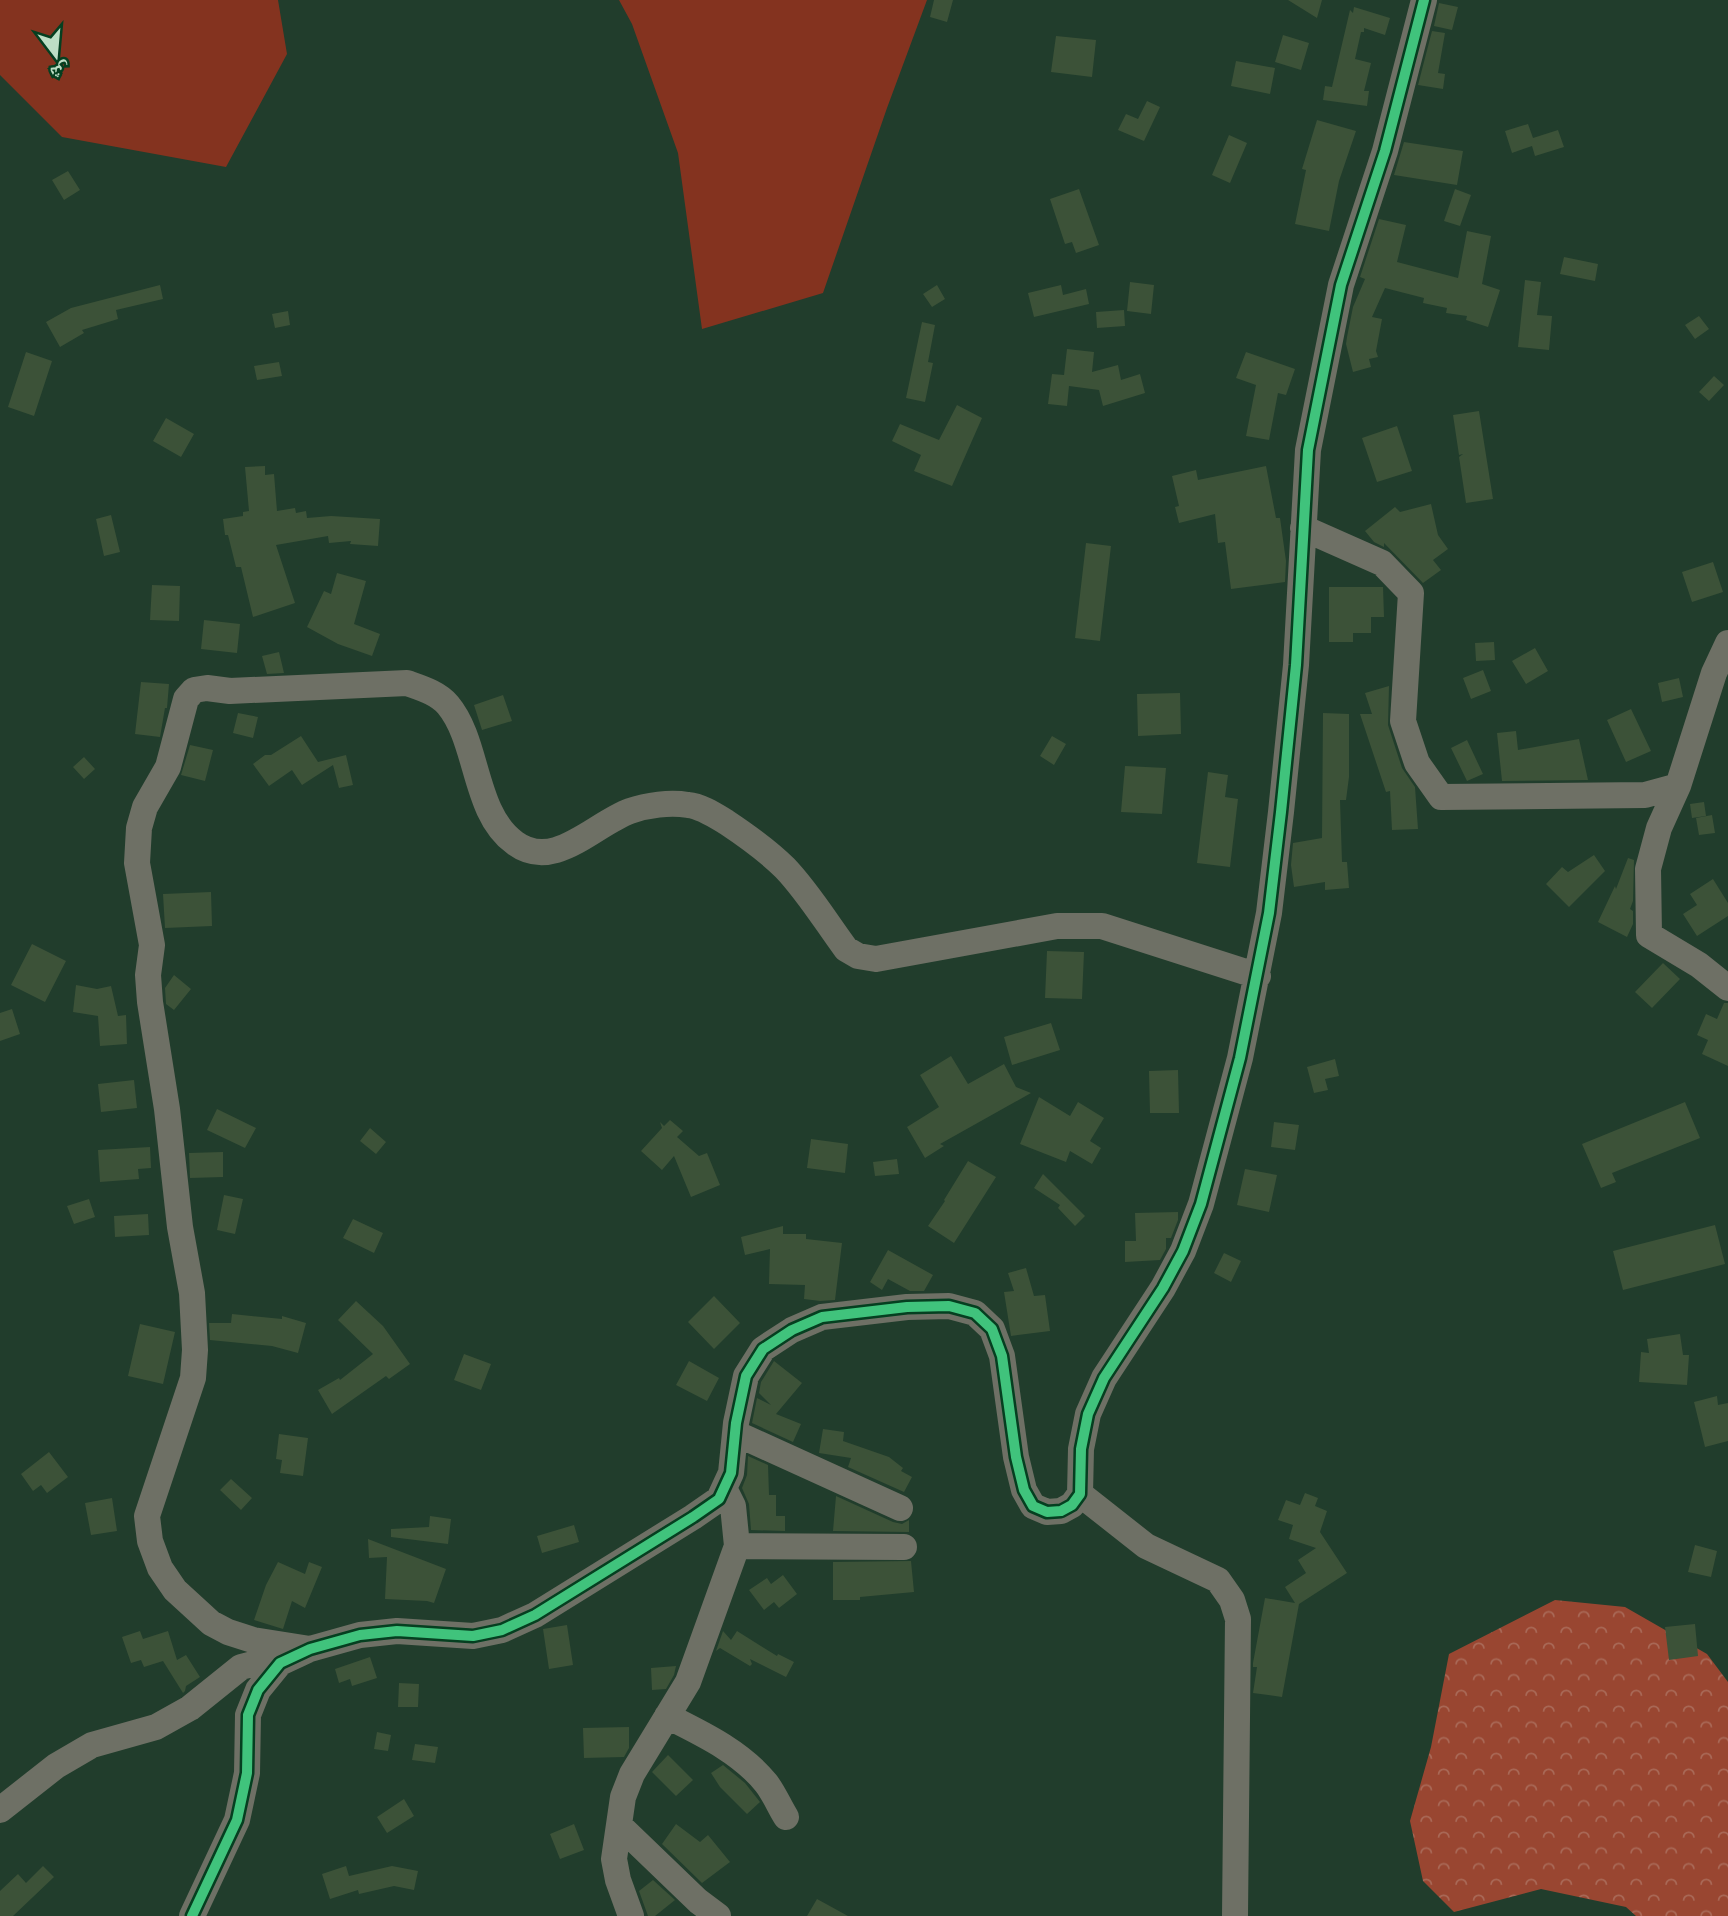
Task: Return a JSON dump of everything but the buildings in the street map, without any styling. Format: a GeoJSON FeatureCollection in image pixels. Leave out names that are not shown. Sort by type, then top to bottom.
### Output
{"type":"FeatureCollection","features":[{"type":"Feature","properties":{"kind":"street"},"geometry":{"type":"LineString","coordinates":[[0,1810],[56,1766],[92,1745],[156,1727],[190,1709],[241,1667],[360,1634],[397,1632],[473,1636],[502,1630],[535,1615],[719,1499],[731,1473],[735,1433],[746,1376],[763,1349],[792,1329],[822,1317],[907,1307],[949,1306],[975,1313],[992,1329],[1002,1356],[1016,1457],[1024,1490],[1033,1506],[1047,1512],[1061,1511],[1072,1505],[1080,1494],[1081,1449],[1088,1414],[1104,1378],[1163,1288],[1183,1251],[1201,1204],[1240,1058],[1269,913],[1296,665],[1308,450],[1341,285],[1385,151],[1424,0]]}},
{"type":"Feature","properties":{"kind":"street"},"geometry":{"type":"LineString","coordinates":[[1303,528],[1382,563],[1411,593],[1403,721],[1417,763],[1441,797],[1645,795],[1678,786]]}},
{"type":"Feature","properties":{"kind":"street"},"geometry":{"type":"LineString","coordinates":[[1728,643],[1714,673],[1678,786],[1659,828],[1648,869],[1649,935],[1699,965],[1728,988]]}},
{"type":"Feature","properties":{"kind":"street"},"geometry":{"type":"LineString","coordinates":[[310,1649],[253,1640],[211,1623],[175,1590],[160,1568],[150,1541],[147,1516],[193,1378],[195,1350],[192,1293],[180,1227],[165,1097],[150,1002],[148,975],[152,945],[137,863],[139,828],[145,807],[167,767],[186,699],[194,690],[243,691],[407,683],[431,692],[447,704],[458,721],[486,800],[497,823],[513,842],[533,853],[555,851],[628,812],[654,805],[689,804],[718,817],[749,837],[785,869],[846,949],[858,956],[876,959],[1057,926],[1102,926],[1258,976]]}},
{"type":"Feature","properties":{"kind":"street"},"geometry":{"type":"LineString","coordinates":[[735,1433],[900,1508]]}},
{"type":"Feature","properties":{"kind":"street"},"geometry":{"type":"LineString","coordinates":[[631,1916],[618,1880],[614,1859],[623,1797],[632,1774],[688,1682],[737,1546],[733,1506],[724,1488]]}},
{"type":"Feature","properties":{"kind":"street"},"geometry":{"type":"LineString","coordinates":[[1080,1494],[1146,1546],[1218,1580],[1232,1600],[1238,1619],[1235,1916]]}},
{"type":"Feature","properties":{"kind":"street"},"geometry":{"type":"LineString","coordinates":[[737,1546],[904,1547]]}},
{"type":"Feature","properties":{"kind":"street"},"geometry":{"type":"LineString","coordinates":[[192,1916],[237,1820],[247,1773],[248,1715],[258,1690],[280,1663],[310,1649]]}},
{"type":"Feature","properties":{"kind":"street"},"geometry":{"type":"LineString","coordinates":[[667,1716],[712,1739],[747,1764],[767,1784],[786,1817]]}},
{"type":"Feature","properties":{"kind":"street"},"geometry":{"type":"LineString","coordinates":[[619,1825],[698,1901],[718,1916]]}},
{"type":"Feature","properties":{"kind":"shaded area"},"geometry":{"type":"Polygon","coordinates":[[[0,0],[278,0],[287,54],[226,167],[62,137],[0,75],[0,0]]]}},
{"type":"Feature","properties":{"kind":"shaded area"},"geometry":{"type":"Polygon","coordinates":[[[619,0],[927,0],[823,293],[702,329],[678,153],[632,24],[619,0]]]}},
{"type":"Feature","properties":{"kind":"green space"},"geometry":{"type":"Polygon","coordinates":[[[1555,1600],[1625,1607],[1707,1654],[1728,1682],[1728,1916],[1636,1916],[1626,1907],[1541,1889],[1454,1912],[1423,1881],[1410,1821],[1431,1747],[1449,1654],[1555,1600]]]}},
{"type":"Feature","properties":{"kind":"cycle path"},"geometry":{"type":"LineString","coordinates":[[192,1916],[237,1820],[247,1773],[248,1715],[258,1690],[280,1663],[310,1649],[360,1635],[397,1631],[473,1636],[502,1630],[535,1615],[693,1517],[719,1499],[731,1473],[736,1423],[746,1376],[763,1349],[792,1330],[822,1317],[907,1307],[949,1306],[975,1313],[992,1329],[1002,1356],[1016,1457],[1024,1490],[1033,1506],[1047,1512],[1061,1511],[1072,1505],[1080,1494],[1081,1449],[1088,1414],[1104,1378],[1163,1288],[1183,1251],[1201,1204],[1240,1058],[1269,913],[1281,812],[1296,665],[1308,450],[1341,285],[1385,151],[1424,0]]}}]}
